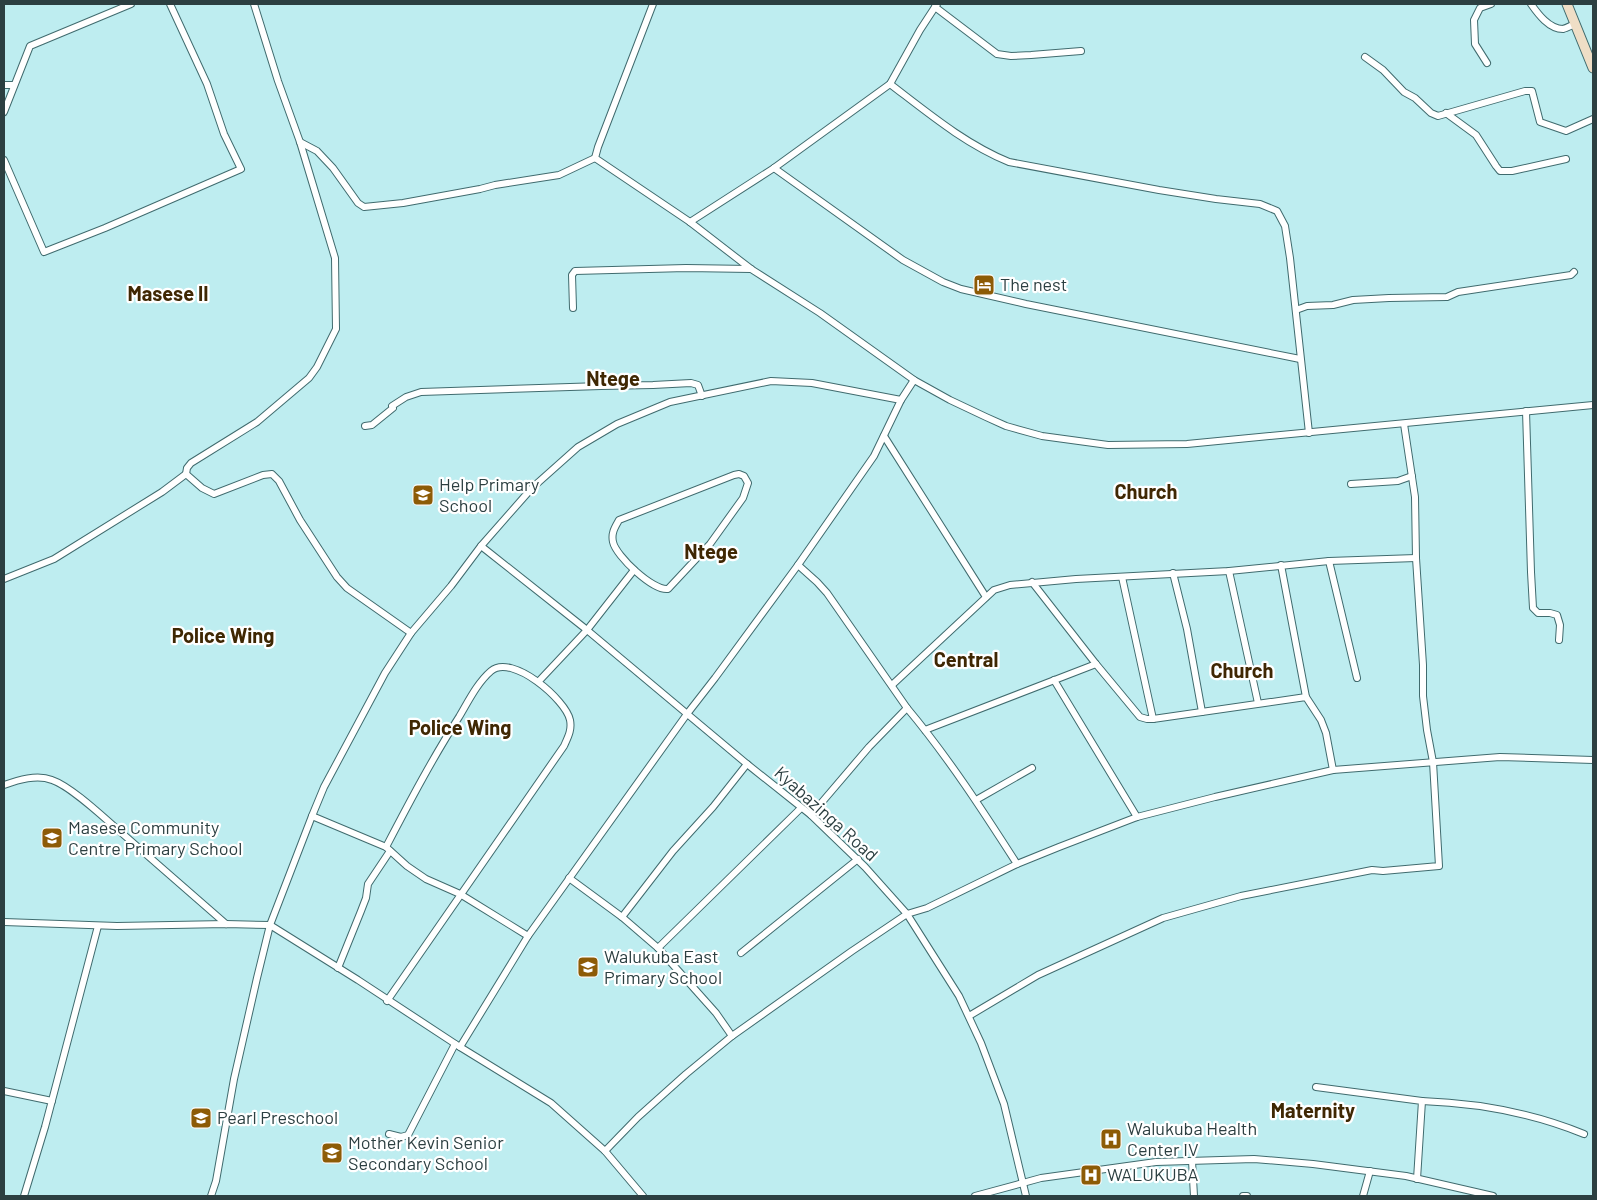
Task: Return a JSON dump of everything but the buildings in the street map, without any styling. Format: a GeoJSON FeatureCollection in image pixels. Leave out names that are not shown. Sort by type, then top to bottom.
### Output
{"type":"FeatureCollection","features":[{"type":"Feature","properties":{"kind":"street"},"geometry":{"type":"LineString","coordinates":[[4,112],[30,46],[131,4]]}},
{"type":"Feature","properties":{"kind":"street"},"geometry":{"type":"LineString","coordinates":[[4,160],[44,252],[241,169],[224,134],[207,84],[170,4]]}},
{"type":"Feature","properties":{"kind":"street"},"geometry":{"type":"LineString","coordinates":[[254,4],[278,81],[300,142],[335,258],[336,330],[317,367],[308,378],[257,422],[191,463],[186,468],[186,474],[202,488],[214,494],[263,475],[275,476],[300,520],[337,577],[347,588],[411,634]]}},
{"type":"Feature","properties":{"kind":"street"},"geometry":{"type":"LineString","coordinates":[[300,142],[316,151],[333,168],[358,203],[364,207],[403,203],[559,175],[595,158],[653,4]]}},
{"type":"Feature","properties":{"kind":"street"},"geometry":{"type":"LineString","coordinates":[[1486,63],[1475,44],[1474,20],[1480,8],[1491,4]]}},
{"type":"Feature","properties":{"kind":"street"},"geometry":{"type":"LineString","coordinates":[[1531,4],[1538,14],[1550,25],[1563,29],[1575,24]]}},
{"type":"Feature","properties":{"kind":"street"},"geometry":{"type":"LineString","coordinates":[[1567,4],[1593,68]]}},
{"type":"Feature","properties":{"kind":"street"},"geometry":{"type":"LineString","coordinates":[[690,222],[774,168],[890,84],[936,5],[997,54],[1012,56],[1081,51]]}},
{"type":"Feature","properties":{"kind":"street"},"geometry":{"type":"LineString","coordinates":[[1365,57],[1383,70],[1404,92],[1415,98],[1431,113],[1438,116],[1525,91],[1532,91],[1540,122],[1566,131],[1593,119]]}},
{"type":"Feature","properties":{"kind":"street"},"geometry":{"type":"LineString","coordinates":[[890,84],[964,138],[992,155],[1009,162],[1159,190],[1260,204],[1269,206],[1277,211],[1285,226],[1309,433]]}},
{"type":"Feature","properties":{"kind":"street"},"geometry":{"type":"LineString","coordinates":[[4,85],[14,85]]}},
{"type":"Feature","properties":{"kind":"street"},"geometry":{"type":"LineString","coordinates":[[1446,113],[1476,135],[1500,171],[1512,171],[1566,159]]}},
{"type":"Feature","properties":{"kind":"street"},"geometry":{"type":"LineString","coordinates":[[595,158],[690,222],[752,269],[820,313],[914,380],[950,400],[1006,426],[1042,436],[1108,445],[1187,444],[1593,406]]}},
{"type":"Feature","properties":{"kind":"street"},"geometry":{"type":"LineString","coordinates":[[774,168],[903,260],[943,282],[961,289],[1026,304],[1300,359]]}},
{"type":"Feature","properties":{"kind":"street"},"geometry":{"type":"LineString","coordinates":[[573,308],[572,275],[575,271],[686,268],[752,269]]}},
{"type":"Feature","properties":{"kind":"street"},"geometry":{"type":"LineString","coordinates":[[1296,310],[1307,306],[1333,305],[1353,300],[1447,297],[1458,292],[1571,275],[1574,272]]}},
{"type":"Feature","properties":{"kind":"street"},"geometry":{"type":"LineString","coordinates":[[390,1134],[401,1137],[408,1135],[457,1046],[528,936],[687,714],[798,565],[874,456],[901,400],[914,380]]}},
{"type":"Feature","properties":{"kind":"street"},"geometry":{"type":"LineString","coordinates":[[211,1196],[216,1181],[245,1029],[270,925],[324,787],[385,672],[411,634],[532,488],[578,446],[617,424],[670,402],[771,381],[812,383],[901,400]]}},
{"type":"Feature","properties":{"kind":"street"},"geometry":{"type":"LineString","coordinates":[[365,426],[372,425],[393,408],[392,406],[406,397],[421,392],[690,383],[698,385],[702,396]]}},
{"type":"Feature","properties":{"kind":"street"},"geometry":{"type":"LineString","coordinates":[[1526,411],[1533,608],[1538,613],[1557,615],[1560,625],[1560,640]]}},
{"type":"Feature","properties":{"kind":"street"},"geometry":{"type":"LineString","coordinates":[[969,1016],[1038,975],[1163,918],[1241,896],[1363,872],[1439,866],[1433,762],[1423,696],[1415,497],[1404,424]]}},
{"type":"Feature","properties":{"kind":"street"},"geometry":{"type":"LineString","coordinates":[[884,436],[986,597]]}},
{"type":"Feature","properties":{"kind":"street"},"geometry":{"type":"LineString","coordinates":[[4,579],[54,559],[162,492],[186,474]]}},
{"type":"Feature","properties":{"kind":"street"},"geometry":{"type":"LineString","coordinates":[[734,475],[744,476],[748,482],[743,498],[710,544],[670,588],[665,590],[659,588],[634,570],[616,550],[613,543],[614,527],[619,520],[734,475]]}},
{"type":"Feature","properties":{"kind":"street"},"geometry":{"type":"LineString","coordinates":[[1351,484],[1398,481],[1412,476]]}},
{"type":"Feature","properties":{"kind":"street","name":"Kyabazinga Road"},"geometry":{"type":"LineString","coordinates":[[482,546],[811,815],[858,859],[907,914],[959,996],[969,1016],[1004,1104],[1026,1196]]}},
{"type":"Feature","properties":{"kind":"street"},"geometry":{"type":"LineString","coordinates":[[892,685],[986,597],[1001,587],[1032,582],[1228,571],[1329,560],[1416,558]]}},
{"type":"Feature","properties":{"kind":"street"},"geometry":{"type":"LineString","coordinates":[[1329,560],[1357,678]]}},
{"type":"Feature","properties":{"kind":"street"},"geometry":{"type":"LineString","coordinates":[[798,565],[827,592],[907,708],[976,800],[1017,864]]}},
{"type":"Feature","properties":{"kind":"street"},"geometry":{"type":"LineString","coordinates":[[1281,565],[1306,697],[1321,720],[1326,734],[1333,770]]}},
{"type":"Feature","properties":{"kind":"street"},"geometry":{"type":"LineString","coordinates":[[539,681],[587,630],[634,570]]}},
{"type":"Feature","properties":{"kind":"street"},"geometry":{"type":"LineString","coordinates":[[1228,571],[1258,703]]}},
{"type":"Feature","properties":{"kind":"street"},"geometry":{"type":"LineString","coordinates":[[1173,573],[1187,629],[1202,712]]}},
{"type":"Feature","properties":{"kind":"street"},"geometry":{"type":"LineString","coordinates":[[1122,577],[1153,719]]}},
{"type":"Feature","properties":{"kind":"street"},"geometry":{"type":"LineString","coordinates":[[1032,582],[1140,717],[1153,719],[1306,697]]}},
{"type":"Feature","properties":{"kind":"street"},"geometry":{"type":"LineString","coordinates":[[925,730],[1096,664]]}},
{"type":"Feature","properties":{"kind":"street"},"geometry":{"type":"LineString","coordinates":[[338,968],[366,898],[368,884],[441,745],[486,676],[494,669],[502,666],[514,668],[539,681],[568,714],[571,722],[570,733],[564,746],[387,1000]]}},
{"type":"Feature","properties":{"kind":"street"},"geometry":{"type":"LineString","coordinates":[[1054,680],[1137,817]]}},
{"type":"Feature","properties":{"kind":"street"},"geometry":{"type":"LineString","coordinates":[[811,815],[869,747],[907,708]]}},
{"type":"Feature","properties":{"kind":"street"},"geometry":{"type":"LineString","coordinates":[[605,1151],[645,1111],[732,1036],[852,951],[907,914],[927,908],[1017,864],[1137,817],[1333,770],[1500,757],[1593,760]]}},
{"type":"Feature","properties":{"kind":"street"},"geometry":{"type":"LineString","coordinates":[[622,917],[673,851],[713,808],[747,764]]}},
{"type":"Feature","properties":{"kind":"street"},"geometry":{"type":"LineString","coordinates":[[976,800],[1032,768]]}},
{"type":"Feature","properties":{"kind":"street"},"geometry":{"type":"LineString","coordinates":[[4,785],[38,778],[48,778],[62,784],[101,814],[226,924]]}},
{"type":"Feature","properties":{"kind":"street"},"geometry":{"type":"LineString","coordinates":[[658,948],[801,808]]}},
{"type":"Feature","properties":{"kind":"street"},"geometry":{"type":"LineString","coordinates":[[312,816],[388,849],[407,866],[426,879],[460,894],[528,936]]}},
{"type":"Feature","properties":{"kind":"street"},"geometry":{"type":"LineString","coordinates":[[741,953],[858,859]]}},
{"type":"Feature","properties":{"kind":"street"},"geometry":{"type":"LineString","coordinates":[[570,878],[622,917],[658,948],[716,1013],[732,1036]]}},
{"type":"Feature","properties":{"kind":"street"},"geometry":{"type":"LineString","coordinates":[[4,922],[98,926],[270,925],[457,1046],[551,1103],[605,1151],[642,1196]]}},
{"type":"Feature","properties":{"kind":"street"},"geometry":{"type":"LineString","coordinates":[[24,1196],[52,1101],[98,926]]}},
{"type":"Feature","properties":{"kind":"street"},"geometry":{"type":"LineString","coordinates":[[1316,1087],[1422,1101],[1451,1102],[1478,1106],[1529,1116],[1565,1126],[1584,1134]]}},
{"type":"Feature","properties":{"kind":"street"},"geometry":{"type":"LineString","coordinates":[[4,1092],[52,1101]]}},
{"type":"Feature","properties":{"kind":"street"},"geometry":{"type":"LineString","coordinates":[[1418,1179],[1422,1101]]}},
{"type":"Feature","properties":{"kind":"street"},"geometry":{"type":"LineString","coordinates":[[975,1196],[1042,1178],[1156,1162],[1254,1160],[1370,1171],[1418,1179],[1493,1196]]}},
{"type":"Feature","properties":{"kind":"street"},"geometry":{"type":"LineString","coordinates":[[1192,1161],[1194,1196]]}},
{"type":"Feature","properties":{"kind":"street"},"geometry":{"type":"LineString","coordinates":[[1363,1196],[1370,1171]]}},
{"type":"Feature","properties":{"kind":"place","name":"The nest"},"geometry":{"type":"Point","coordinates":[984,285]}},
{"type":"Feature","properties":{"kind":"place","name":"Help Primary School"},"geometry":{"type":"Point","coordinates":[423,495]}},
{"type":"Feature","properties":{"kind":"place","name":"Masese Community Centre Primary School"},"geometry":{"type":"Point","coordinates":[52,838]}},
{"type":"Feature","properties":{"kind":"place","name":"Walukuba East Primary School"},"geometry":{"type":"Point","coordinates":[588,967]}},
{"type":"Feature","properties":{"kind":"place","name":"Pearl Preschool"},"geometry":{"type":"Point","coordinates":[201,1118]}},
{"type":"Feature","properties":{"kind":"place","name":"Walukuba Health Center IV"},"geometry":{"type":"Point","coordinates":[1111,1139]}},
{"type":"Feature","properties":{"kind":"place","name":"Mother Kevin Senior Secondary School"},"geometry":{"type":"Point","coordinates":[332,1153]}},
{"type":"Feature","properties":{"kind":"place","name":"WALUKUBA"},"geometry":{"type":"Point","coordinates":[1091,1175]}},
{"type":"Feature","properties":{"kind":"district","name":"Masese II"},"geometry":{"type":"Point","coordinates":[168,294]}},
{"type":"Feature","properties":{"kind":"district","name":"Ntege"},"geometry":{"type":"Point","coordinates":[613,379]}},
{"type":"Feature","properties":{"kind":"district","name":"Church"},"geometry":{"type":"Point","coordinates":[1146,492]}},
{"type":"Feature","properties":{"kind":"district","name":"Ntege"},"geometry":{"type":"Point","coordinates":[711,552]}},
{"type":"Feature","properties":{"kind":"district","name":"Police Wing"},"geometry":{"type":"Point","coordinates":[223,636]}},
{"type":"Feature","properties":{"kind":"district","name":"Central"},"geometry":{"type":"Point","coordinates":[966,660]}},
{"type":"Feature","properties":{"kind":"district","name":"Church"},"geometry":{"type":"Point","coordinates":[1242,671]}},
{"type":"Feature","properties":{"kind":"district","name":"Police Wing"},"geometry":{"type":"Point","coordinates":[460,728]}},
{"type":"Feature","properties":{"kind":"district","name":"Maternity"},"geometry":{"type":"Point","coordinates":[1313,1111]}}]}
